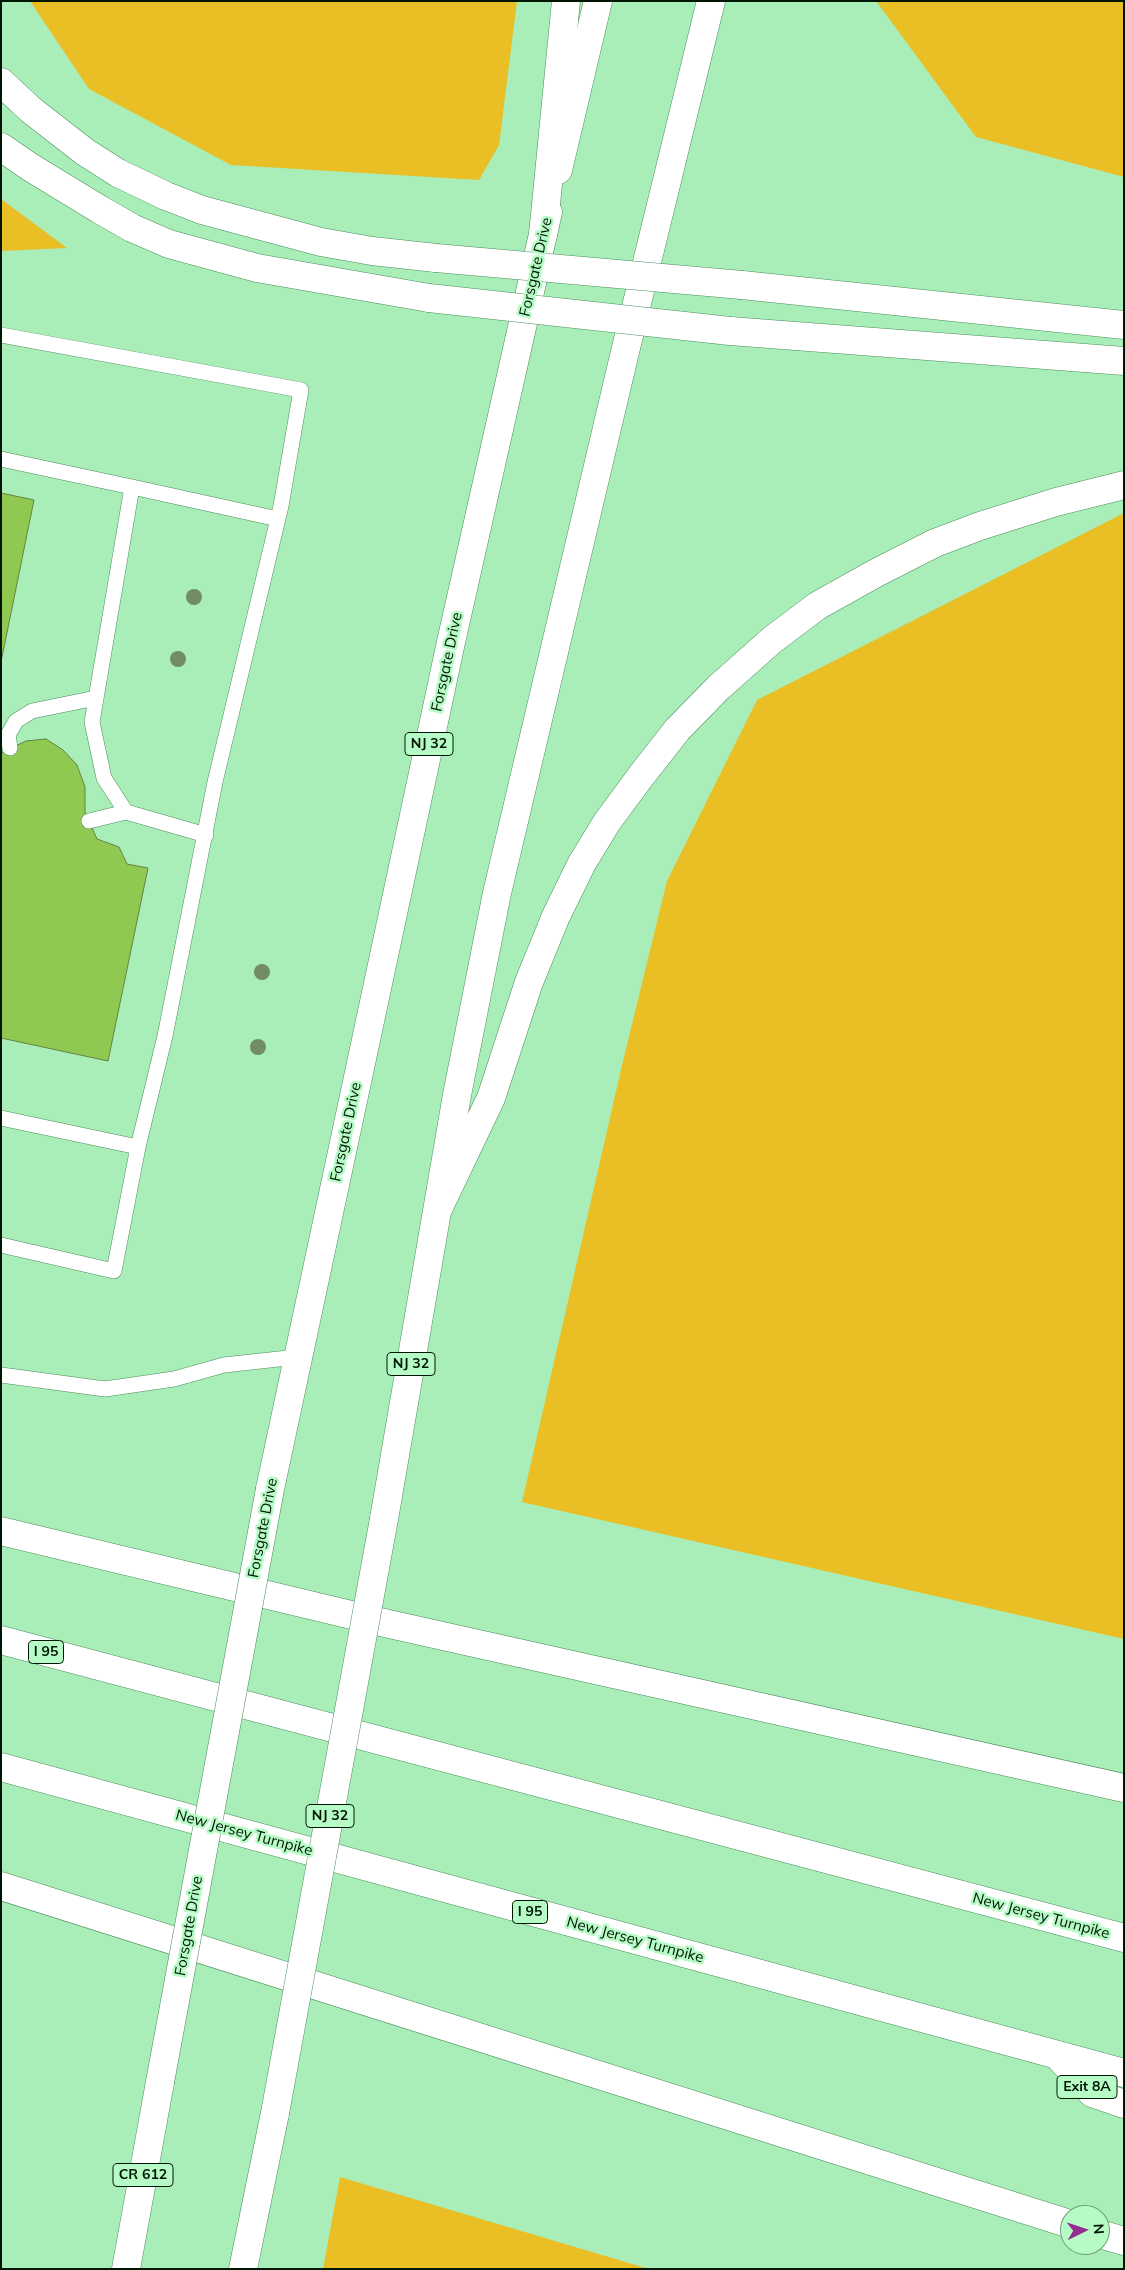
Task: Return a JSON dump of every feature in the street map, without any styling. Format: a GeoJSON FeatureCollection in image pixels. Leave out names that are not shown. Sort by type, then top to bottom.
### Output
{"type":"FeatureCollection","features":[{"type":"Feature","properties":{"kind":"main road"},"geometry":{"type":"LineString","coordinates":[[543,235],[566,1]]}},
{"type":"Feature","properties":{"kind":"main road","name":"Forsgate Drive"},"geometry":{"type":"LineString","coordinates":[[126,2269],[270,1489],[297,1357],[446,661],[598,1]]}},
{"type":"Feature","properties":{"kind":"main road","name":"NJ 32"},"geometry":{"type":"LineString","coordinates":[[244,2269],[275,2112],[384,1519],[457,1095],[498,893],[624,356],[711,1]]}},
{"type":"Feature","properties":{"kind":"main road"},"geometry":{"type":"LineString","coordinates":[[1,82],[31,110],[85,152],[118,173],[166,196],[202,210],[321,242],[372,251],[436,258],[742,285],[1124,325]]}},
{"type":"Feature","properties":{"kind":"main road"},"geometry":{"type":"LineString","coordinates":[[1,147],[38,172],[132,228],[169,244],[257,268],[429,298],[730,331],[1124,361]]}},
{"type":"Feature","properties":{"kind":"main road"},"geometry":{"type":"LineString","coordinates":[[438,1209],[491,1098],[529,982],[556,916],[582,863],[607,822],[640,776],[691,716],[718,688],[772,640],[817,606],[876,573],[935,543],[980,526],[1056,502],[1124,484]]}},
{"type":"Feature","properties":{"kind":"main road"},"geometry":{"type":"LineString","coordinates":[[1,1531],[389,1624],[1124,1788]]}},
{"type":"Feature","properties":{"kind":"main road"},"geometry":{"type":"LineString","coordinates":[[389,1624],[1124,1769]]}},
{"type":"Feature","properties":{"kind":"main road","name":"New Jersey Turnpike"},"geometry":{"type":"LineString","coordinates":[[1,1640],[1124,1938]]}},
{"type":"Feature","properties":{"kind":"main road","name":"New Jersey Turnpike"},"geometry":{"type":"LineString","coordinates":[[1,1767],[1059,2057],[1124,2073]]}},
{"type":"Feature","properties":{"kind":"main road"},"geometry":{"type":"LineString","coordinates":[[1,1886],[1060,2221]]}},
{"type":"Feature","properties":{"kind":"main road","name":"Exit 8A"},"geometry":{"type":"LineString","coordinates":[[1059,2057],[1092,2092],[1124,2104]]}},
{"type":"Feature","properties":{"kind":"main road"},"geometry":{"type":"LineString","coordinates":[[1110,2237],[1124,2241]]}},
{"type":"Feature","properties":{"kind":"lane"},"geometry":{"type":"LineString","coordinates":[[1,335],[301,390],[278,519],[215,782],[165,1036],[138,1146],[114,1271],[1,1245]]}},
{"type":"Feature","properties":{"kind":"lane"},"geometry":{"type":"LineString","coordinates":[[1,458],[278,519]]}},
{"type":"Feature","properties":{"kind":"lane"},"geometry":{"type":"LineString","coordinates":[[126,812],[104,778],[92,722],[132,487]]}},
{"type":"Feature","properties":{"kind":"lane"},"geometry":{"type":"LineString","coordinates":[[10,748],[8,735],[16,721],[32,711],[96,698]]}},
{"type":"Feature","properties":{"kind":"lane"},"geometry":{"type":"LineString","coordinates":[[89,820],[126,812],[206,835]]}},
{"type":"Feature","properties":{"kind":"lane"},"geometry":{"type":"LineString","coordinates":[[1,1118],[138,1146]]}},
{"type":"Feature","properties":{"kind":"lane"},"geometry":{"type":"LineString","coordinates":[[1,1375],[105,1389],[174,1379],[224,1365],[297,1357]]}},
{"type":"Feature","properties":{"kind":"shaded area"},"geometry":{"type":"Polygon","coordinates":[[[30,1],[517,1],[499,145],[479,180],[231,165],[89,89],[30,1]]]}},
{"type":"Feature","properties":{"kind":"shaded area"},"geometry":{"type":"Polygon","coordinates":[[[876,1],[1124,1],[1124,177],[976,137],[876,1]]]}},
{"type":"Feature","properties":{"kind":"shaded area"},"geometry":{"type":"Polygon","coordinates":[[[1,199],[67,248],[1,251],[1,199]]]}},
{"type":"Feature","properties":{"kind":"shaded area"},"geometry":{"type":"Polygon","coordinates":[[[1124,513],[1124,1639],[522,1502],[623,1061],[667,881],[757,700],[1124,513]]]}},
{"type":"Feature","properties":{"kind":"shaded area"},"geometry":{"type":"Polygon","coordinates":[[[340,2177],[649,2269],[323,2269],[340,2177]]]}},
{"type":"Feature","properties":{"kind":"building"},"geometry":{"type":"Polygon","coordinates":[[[1,493],[34,500],[1,662],[1,493]]]}},
{"type":"Feature","properties":{"kind":"building"},"geometry":{"type":"Polygon","coordinates":[[[46,739],[63,750],[77,765],[85,787],[85,812],[97,839],[119,847],[127,864],[148,868],[108,1061],[1,1038],[1,753],[26,741],[46,739]]]}}]}
